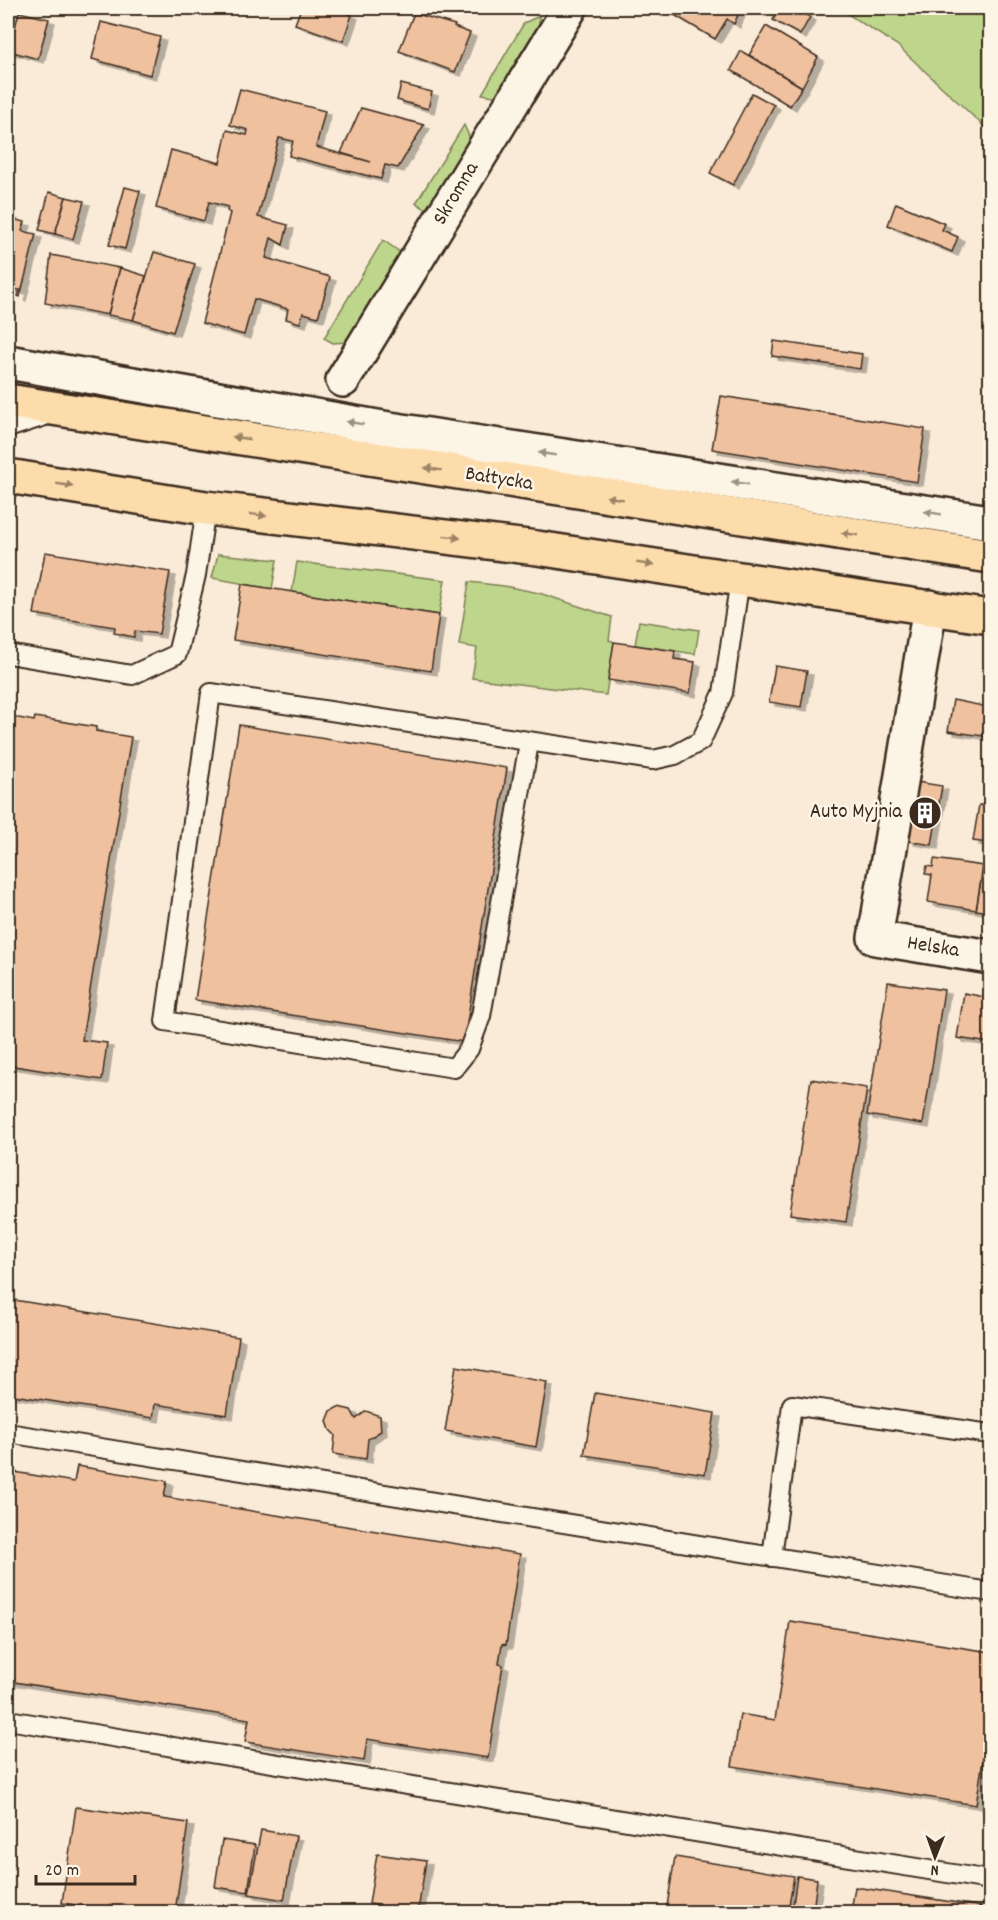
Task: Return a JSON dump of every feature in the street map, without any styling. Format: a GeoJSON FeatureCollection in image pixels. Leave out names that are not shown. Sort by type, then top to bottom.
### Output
{"type":"FeatureCollection","features":[{"type":"Feature","properties":{"kind":"main road","name":"Bałtycka"},"geometry":{"type":"LineString","coordinates":[[8,401],[990,556]]}},
{"type":"Feature","properties":{"kind":"main road"},"geometry":{"type":"LineString","coordinates":[[8,476],[206,508],[463,538],[990,617]]}},
{"type":"Feature","properties":{"kind":"street","name":"Skromna"},"geometry":{"type":"LineString","coordinates":[[343,380],[570,8]]}},
{"type":"Feature","properties":{"kind":"street"},"geometry":{"type":"LineString","coordinates":[[8,362],[383,428],[990,522]]}},
{"type":"Feature","properties":{"kind":"street","name":"Helska"},"geometry":{"type":"LineString","coordinates":[[930,608],[875,938],[990,957]]}},
{"type":"Feature","properties":{"kind":"lane"},"geometry":{"type":"LineString","coordinates":[[8,428],[64,410]]}},
{"type":"Feature","properties":{"kind":"lane"},"geometry":{"type":"LineString","coordinates":[[8,654],[132,675],[177,654],[196,575],[206,508]]}},
{"type":"Feature","properties":{"kind":"lane"},"geometry":{"type":"LineString","coordinates":[[529,743],[481,1016],[469,1049],[454,1068],[165,1021],[211,693],[652,760],[675,755],[701,741],[723,693],[740,579]]}},
{"type":"Feature","properties":{"kind":"lane"},"geometry":{"type":"LineString","coordinates":[[772,1557],[792,1405],[990,1434]]}},
{"type":"Feature","properties":{"kind":"lane"},"geometry":{"type":"LineString","coordinates":[[8,1432],[990,1592]]}},
{"type":"Feature","properties":{"kind":"lane"},"geometry":{"type":"LineString","coordinates":[[8,1720],[990,1880]]}},
{"type":"Feature","properties":{"kind":"green space"},"geometry":{"type":"Polygon","coordinates":[[[838,8],[990,8],[990,132],[897,45],[838,8]]]}},
{"type":"Feature","properties":{"kind":"green space"},"geometry":{"type":"Polygon","coordinates":[[[539,16],[539,28],[499,97],[482,94],[524,23],[539,16]]]}},
{"type":"Feature","properties":{"kind":"green space"},"geometry":{"type":"Polygon","coordinates":[[[464,125],[472,143],[430,212],[416,203],[464,125]]]}},
{"type":"Feature","properties":{"kind":"green space"},"geometry":{"type":"Polygon","coordinates":[[[383,240],[404,255],[347,342],[333,343],[324,338],[383,240]]]}},
{"type":"Feature","properties":{"kind":"green space"},"geometry":{"type":"Polygon","coordinates":[[[218,554],[277,560],[272,589],[212,578],[218,554]]]}},
{"type":"Feature","properties":{"kind":"green space"},"geometry":{"type":"Polygon","coordinates":[[[297,562],[445,580],[439,615],[292,592],[297,562]]]}},
{"type":"Feature","properties":{"kind":"green space"},"geometry":{"type":"Polygon","coordinates":[[[469,582],[539,593],[612,617],[609,640],[614,642],[606,695],[472,678],[477,648],[459,645],[469,582]]]}},
{"type":"Feature","properties":{"kind":"green space"},"geometry":{"type":"Polygon","coordinates":[[[639,621],[699,630],[695,654],[635,645],[639,621]]]}},
{"type":"Feature","properties":{"kind":"building"},"geometry":{"type":"Polygon","coordinates":[[[301,8],[346,8],[345,12],[352,15],[343,41],[295,24],[301,8]]]}},
{"type":"Feature","properties":{"kind":"building"},"geometry":{"type":"Polygon","coordinates":[[[674,8],[741,8],[734,24],[727,19],[715,39],[671,13],[674,8]]]}},
{"type":"Feature","properties":{"kind":"building"},"geometry":{"type":"Polygon","coordinates":[[[780,8],[793,8],[810,17],[800,35],[773,20],[780,8]]]}},
{"type":"Feature","properties":{"kind":"building"},"geometry":{"type":"Polygon","coordinates":[[[19,12],[49,19],[38,59],[9,51],[19,12]]]}},
{"type":"Feature","properties":{"kind":"building"},"geometry":{"type":"Polygon","coordinates":[[[414,13],[455,25],[454,27],[470,33],[455,72],[399,51],[414,13]]]}},
{"type":"Feature","properties":{"kind":"building"},"geometry":{"type":"Polygon","coordinates":[[[101,22],[160,37],[150,75],[92,59],[101,22]]]}},
{"type":"Feature","properties":{"kind":"building"},"geometry":{"type":"Polygon","coordinates":[[[766,26],[818,57],[802,87],[749,55],[766,26]]]}},
{"type":"Feature","properties":{"kind":"building"},"geometry":{"type":"Polygon","coordinates":[[[741,51],[802,87],[790,106],[731,70],[741,51]]]}},
{"type":"Feature","properties":{"kind":"building"},"geometry":{"type":"Polygon","coordinates":[[[401,84],[432,92],[428,109],[397,100],[401,84]]]}},
{"type":"Feature","properties":{"kind":"building"},"geometry":{"type":"Polygon","coordinates":[[[240,89],[325,111],[316,147],[371,162],[341,153],[361,108],[424,125],[398,168],[385,165],[381,179],[289,156],[293,141],[279,138],[258,217],[288,225],[283,245],[271,238],[266,258],[330,277],[318,317],[303,313],[300,323],[286,319],[288,309],[254,299],[244,335],[202,323],[230,213],[227,211],[228,207],[209,202],[204,221],[156,208],[171,150],[220,163],[227,130],[247,135],[248,130],[230,125],[240,89]]]}},
{"type":"Feature","properties":{"kind":"building"},"geometry":{"type":"Polygon","coordinates":[[[752,93],[774,105],[733,185],[710,173],[752,93]]]}},
{"type":"Feature","properties":{"kind":"building"},"geometry":{"type":"Polygon","coordinates":[[[125,187],[140,191],[125,249],[109,245],[125,187]]]}},
{"type":"Feature","properties":{"kind":"building"},"geometry":{"type":"Polygon","coordinates":[[[49,192],[66,197],[55,234],[39,230],[49,192]]]}},
{"type":"Feature","properties":{"kind":"building"},"geometry":{"type":"Polygon","coordinates":[[[66,197],[84,201],[73,239],[55,234],[66,197]]]}},
{"type":"Feature","properties":{"kind":"building"},"geometry":{"type":"Polygon","coordinates":[[[896,203],[945,224],[942,230],[958,237],[952,252],[888,225],[896,203]]]}},
{"type":"Feature","properties":{"kind":"building"},"geometry":{"type":"Polygon","coordinates":[[[8,218],[25,222],[22,231],[36,234],[20,297],[18,296],[20,290],[8,288],[8,218]]]}},
{"type":"Feature","properties":{"kind":"building"},"geometry":{"type":"Polygon","coordinates":[[[154,252],[195,264],[173,332],[133,320],[154,252]]]}},
{"type":"Feature","properties":{"kind":"building"},"geometry":{"type":"Polygon","coordinates":[[[51,255],[120,268],[108,315],[45,303],[51,255]]]}},
{"type":"Feature","properties":{"kind":"building"},"geometry":{"type":"Polygon","coordinates":[[[120,268],[146,276],[133,320],[108,315],[120,268]]]}},
{"type":"Feature","properties":{"kind":"building"},"geometry":{"type":"Polygon","coordinates":[[[774,341],[862,354],[860,369],[772,356],[774,341]]]}},
{"type":"Feature","properties":{"kind":"building"},"geometry":{"type":"Polygon","coordinates":[[[721,396],[925,429],[917,482],[712,449],[721,396]]]}},
{"type":"Feature","properties":{"kind":"building"},"geometry":{"type":"Polygon","coordinates":[[[45,552],[170,572],[159,634],[135,631],[134,637],[114,633],[115,627],[34,614],[45,552]]]}},
{"type":"Feature","properties":{"kind":"building"},"geometry":{"type":"Polygon","coordinates":[[[242,584],[439,615],[431,671],[233,640],[242,584]]]}},
{"type":"Feature","properties":{"kind":"building"},"geometry":{"type":"Polygon","coordinates":[[[614,642],[675,651],[674,659],[695,662],[690,693],[608,680],[614,642]]]}},
{"type":"Feature","properties":{"kind":"building"},"geometry":{"type":"Polygon","coordinates":[[[775,666],[807,671],[801,707],[769,702],[775,666]]]}},
{"type":"Feature","properties":{"kind":"building"},"geometry":{"type":"Polygon","coordinates":[[[953,700],[988,707],[983,736],[948,731],[953,700]]]}},
{"type":"Feature","properties":{"kind":"building"},"geometry":{"type":"Polygon","coordinates":[[[8,716],[34,721],[35,717],[96,727],[96,731],[131,737],[82,1040],[107,1043],[102,1080],[8,1065],[8,716]]]}},
{"type":"Feature","properties":{"kind":"building"},"geometry":{"type":"Polygon","coordinates":[[[239,725],[507,768],[464,1042],[195,1000],[239,725]]]}},
{"type":"Feature","properties":{"kind":"building","name":"Auto Myjnia"},"geometry":{"type":"Polygon","coordinates":[[[917,782],[942,786],[932,845],[908,841],[917,782]]]}},
{"type":"Feature","properties":{"kind":"building"},"geometry":{"type":"Polygon","coordinates":[[[979,805],[990,806],[988,843],[973,841],[979,805]]]}},
{"type":"Feature","properties":{"kind":"building"},"geometry":{"type":"Polygon","coordinates":[[[985,858],[990,858],[990,912],[976,910],[985,858]]]}},
{"type":"Feature","properties":{"kind":"building"},"geometry":{"type":"Polygon","coordinates":[[[934,859],[983,866],[976,910],[928,902],[932,875],[925,874],[927,866],[933,867],[934,859]]]}},
{"type":"Feature","properties":{"kind":"building"},"geometry":{"type":"Polygon","coordinates":[[[888,982],[944,990],[923,1124],[867,1115],[888,982]]]}},
{"type":"Feature","properties":{"kind":"building"},"geometry":{"type":"Polygon","coordinates":[[[964,993],[990,998],[990,1043],[957,1038],[964,993]]]}},
{"type":"Feature","properties":{"kind":"building"},"geometry":{"type":"Polygon","coordinates":[[[811,1079],[867,1088],[846,1222],[790,1214],[811,1079]]]}},
{"type":"Feature","properties":{"kind":"building"},"geometry":{"type":"Polygon","coordinates":[[[8,1299],[239,1337],[227,1415],[155,1404],[153,1418],[8,1394],[8,1299]]]}},
{"type":"Feature","properties":{"kind":"building"},"geometry":{"type":"Polygon","coordinates":[[[456,1366],[547,1382],[536,1447],[445,1431],[456,1366]]]}},
{"type":"Feature","properties":{"kind":"building"},"geometry":{"type":"Polygon","coordinates":[[[595,1393],[715,1413],[705,1474],[584,1455],[595,1393]]]}},
{"type":"Feature","properties":{"kind":"building"},"geometry":{"type":"Polygon","coordinates":[[[338,1407],[351,1410],[356,1419],[366,1411],[380,1416],[381,1431],[368,1439],[366,1459],[333,1454],[335,1435],[330,1430],[327,1421],[331,1411],[338,1407]]]}},
{"type":"Feature","properties":{"kind":"building"},"geometry":{"type":"Polygon","coordinates":[[[77,1466],[167,1481],[164,1497],[520,1554],[506,1645],[502,1644],[499,1664],[503,1665],[488,1758],[367,1739],[364,1761],[245,1742],[249,1719],[8,1681],[8,1471],[74,1482],[77,1466]]]}},
{"type":"Feature","properties":{"kind":"building"},"geometry":{"type":"Polygon","coordinates":[[[790,1621],[990,1652],[990,1715],[976,1805],[732,1766],[740,1714],[775,1720],[790,1621]]]}},
{"type":"Feature","properties":{"kind":"building"},"geometry":{"type":"Polygon","coordinates":[[[76,1807],[188,1823],[175,1912],[127,1912],[62,1903],[76,1807]]]}},
{"type":"Feature","properties":{"kind":"building"},"geometry":{"type":"Polygon","coordinates":[[[261,1830],[296,1836],[284,1900],[249,1894],[261,1830]]]}},
{"type":"Feature","properties":{"kind":"building"},"geometry":{"type":"Polygon","coordinates":[[[222,1840],[255,1845],[248,1892],[215,1887],[222,1840]]]}},
{"type":"Feature","properties":{"kind":"building"},"geometry":{"type":"Polygon","coordinates":[[[377,1854],[426,1861],[418,1911],[369,1904],[377,1854]]]}},
{"type":"Feature","properties":{"kind":"building"},"geometry":{"type":"Polygon","coordinates":[[[675,1857],[794,1876],[788,1912],[666,1912],[675,1857]]]}},
{"type":"Feature","properties":{"kind":"building"},"geometry":{"type":"Polygon","coordinates":[[[797,1876],[817,1879],[813,1912],[792,1912],[797,1876]]]}},
{"type":"Feature","properties":{"kind":"building"},"geometry":{"type":"Polygon","coordinates":[[[855,1887],[990,1908],[990,1912],[851,1912],[855,1887]]]}},
{"type":"Feature","properties":{"kind":"place","name":"Auto Myjnia"},"geometry":{"type":"Point","coordinates":[925,813]}}]}
